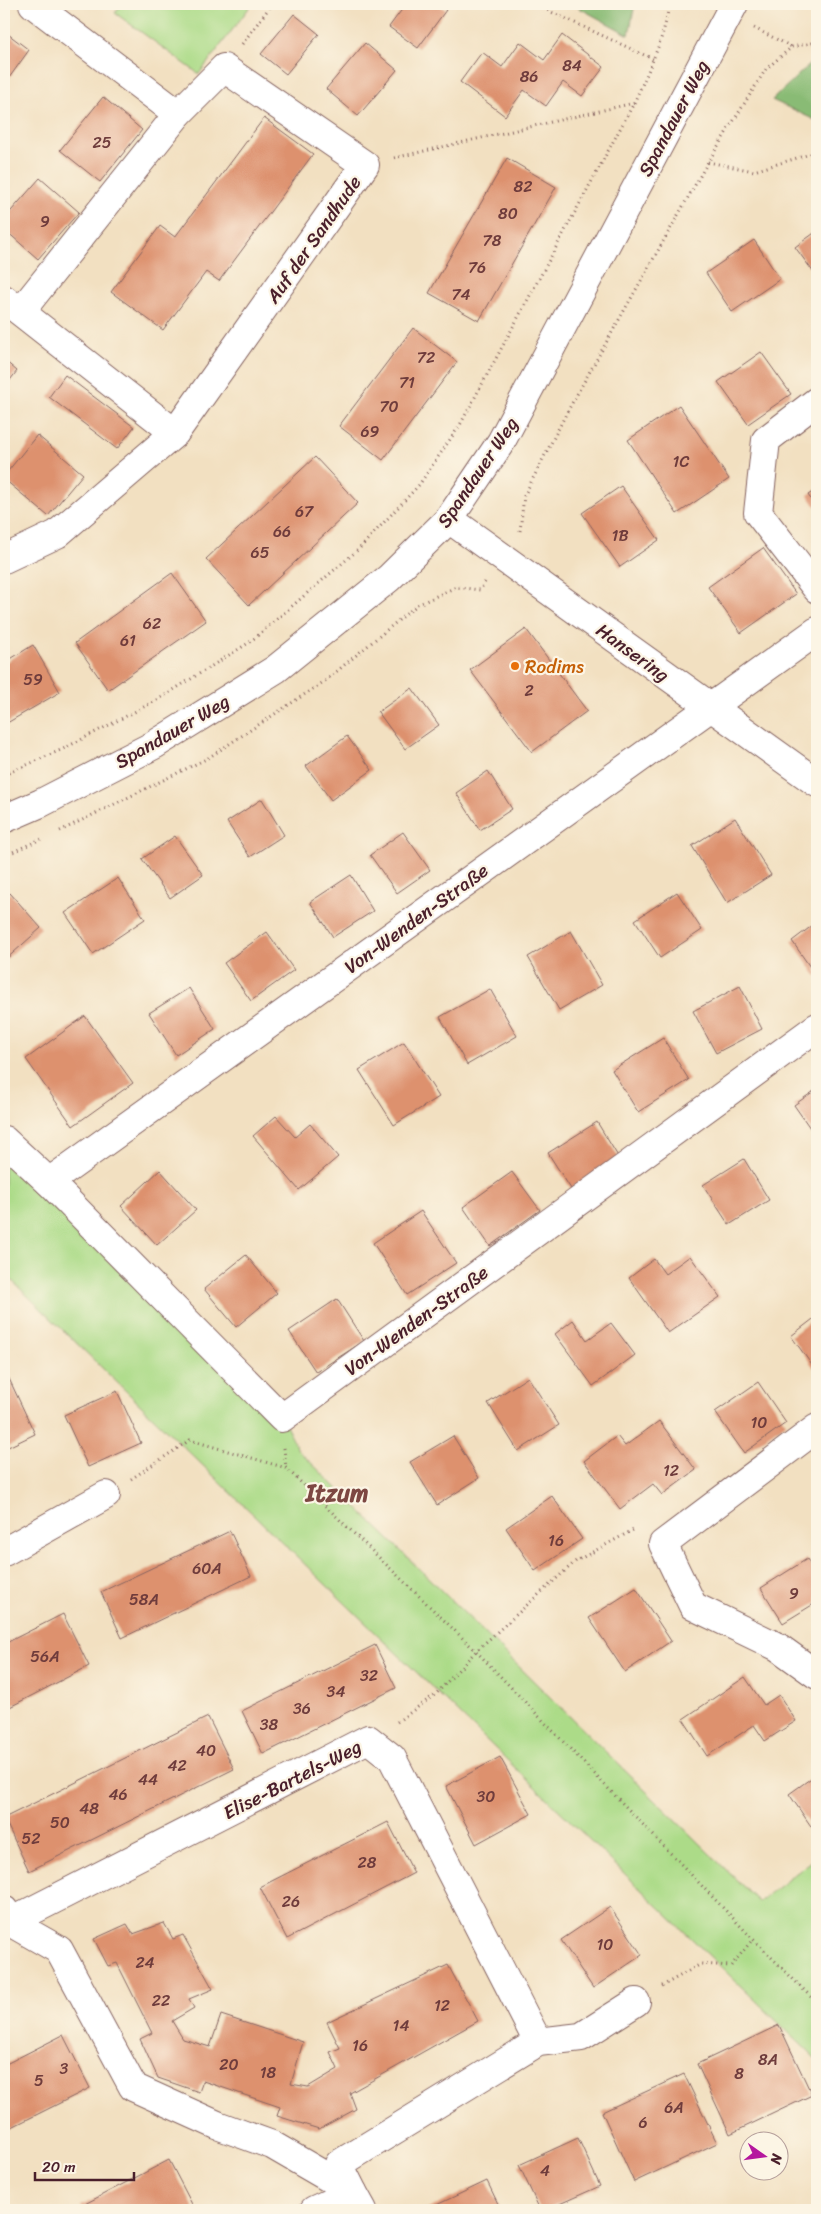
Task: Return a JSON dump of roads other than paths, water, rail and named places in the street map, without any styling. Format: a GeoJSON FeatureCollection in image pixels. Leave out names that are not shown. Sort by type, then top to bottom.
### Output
{"type":"FeatureCollection","features":[{"type":"Feature","properties":{"kind":"street"},"geometry":{"type":"LineString","coordinates":[[33,4],[178,114],[12,305],[175,433]]}},
{"type":"Feature","properties":{"kind":"street","name":"Spandauer Weg"},"geometry":{"type":"LineString","coordinates":[[4,818],[41,803],[154,744],[276,669],[389,578],[449,519],[501,442],[734,4]]}},
{"type":"Feature","properties":{"kind":"street","name":"Auf der Sandhude"},"geometry":{"type":"LineString","coordinates":[[4,560],[58,534],[175,433],[366,165],[224,68],[178,114]]}},
{"type":"Feature","properties":{"kind":"street"},"geometry":{"type":"LineString","coordinates":[[817,401],[766,440],[758,513],[817,589]]}},
{"type":"Feature","properties":{"kind":"street","name":"Hansering"},"geometry":{"type":"LineString","coordinates":[[449,519],[817,784]]}},
{"type":"Feature","properties":{"kind":"street","name":"Von-Wenden-Straße"},"geometry":{"type":"LineString","coordinates":[[49,1182],[817,631]]}},
{"type":"Feature","properties":{"kind":"street","name":"Von-Wenden-Straße"},"geometry":{"type":"LineString","coordinates":[[4,1140],[49,1182],[282,1418],[817,1027]]}},
{"type":"Feature","properties":{"kind":"street"},"geometry":{"type":"LineString","coordinates":[[817,1428],[663,1544],[693,1606],[778,1647],[817,1675]]}},
{"type":"Feature","properties":{"kind":"street"},"geometry":{"type":"LineString","coordinates":[[4,1552],[106,1495]]}},
{"type":"Feature","properties":{"kind":"street","name":"Elise-Bartels-Weg"},"geometry":{"type":"LineString","coordinates":[[6,1919],[368,1739],[392,1758],[538,2042]]}},
{"type":"Feature","properties":{"kind":"street","name":"Elise-Bartels-Weg"},"geometry":{"type":"LineString","coordinates":[[6,1919],[59,1950],[133,2087],[217,2124],[272,2145],[358,2201]]}},
{"type":"Feature","properties":{"kind":"street"},"geometry":{"type":"LineString","coordinates":[[314,2210],[358,2201],[339,2164],[538,2042],[581,2037],[636,2002]]}},
{"type":"Feature","properties":{"kind":"place","name":"Rodims"},"geometry":{"type":"Point","coordinates":[515,666]}},
{"type":"Feature","properties":{"kind":"district","name":"Itzum"},"geometry":{"type":"Point","coordinates":[337,1493]}}]}
